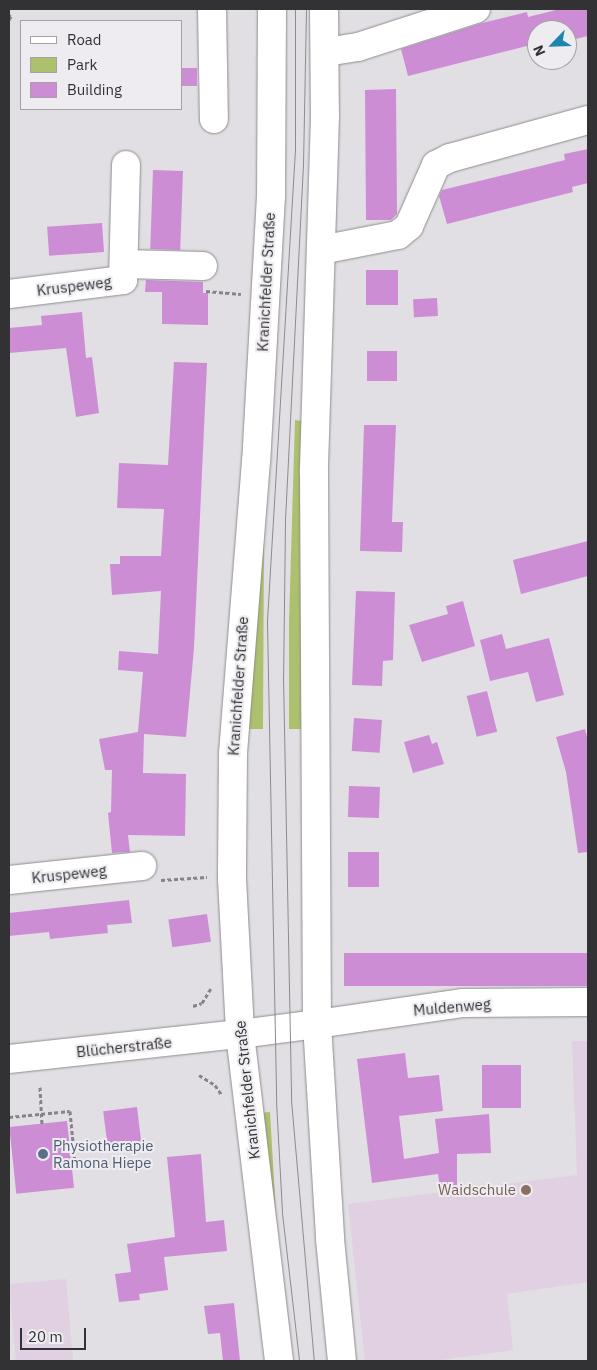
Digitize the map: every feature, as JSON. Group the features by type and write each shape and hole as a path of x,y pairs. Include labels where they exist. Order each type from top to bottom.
{"main road":[{"path":"212,9 214,119"},
{"name":"Kranichfelder Straße","path":"272,9 271,196 256,461 232,754 232,879 240,1034 279,1361"},
{"path":"324,9 326,52 314,473 317,1024 330,1239 342,1361"},
{"path":"326,52 358,47 476,9"},
{"path":"321,250 398,235 409,226 436,165 450,158 588,120"},
{"name":"Kruspeweg","path":"9,294 123,280 126,165"},
{"name":"Kruspeweg","path":"124,264 203,266"},
{"name":"Kruspeweg","path":"9,880 150,873"},
{"name":"Muldenweg","path":"240,1034 463,1003 588,1002"},
{"name":"Blücherstraße","path":"9,1059 240,1034"}],"path":[{"path":"9,15 11,16 9,20"},
{"path":"150,873 213,877"},
{"path":"40,1087 42,1124"},
{"path":"9,1117 70,1111 75,1163"}],"shaded area":[{"name":"Waidschule","path":"572,1041 588,1041 588,1282 507,1294 513,1350 434,1361 365,1361 348,1204 577,1175"},
{"path":"66,1279 73,1361 16,1361 9,1284"}],"green space":[{"path":"295,420 301,421 302,729 289,729 289,622"},
{"path":"264,537 263,729 247,729"},
{"path":"270,1112 280,1254 276,1254 258,1113"}],"building":[{"path":"560,9 588,9 588,36 577,39 577,20 527,20 527,46 408,76 401,49 482,23 527,12 528,17"},
{"path":"182,68 197,68 197,86 182,86"},
{"path":"396,89 397,214 391,220 366,220 365,90"},
{"path":"588,149 588,183 572,187 573,192 447,224 439,196 442,190 565,160 564,154"},
{"path":"153,170 183,171 180,250 150,249"},
{"path":"102,223 104,252 49,256 47,227"},
{"path":"366,270 398,270 398,305 366,305"},
{"path":"146,280 203,282 203,293 208,293 208,325 162,324 162,292 145,292"},
{"path":"437,298 438,316 414,317 413,299"},
{"path":"82,312 86,358 92,357 99,413 76,417 66,348 9,353 9,328 42,325 41,316"},
{"path":"367,351 397,351 397,381 367,381"},
{"path":"174,362 207,363 194,648 186,737 144,734 143,773 186,774 185,836 128,835 130,852 112,853 108,813 111,812 112,770 105,770 99,739 138,732 143,672 118,670 119,651 158,654 161,591 112,595 110,564 120,564 120,556 161,556 164,509 117,508 119,463 168,465"},
{"path":"364,425 396,425 392,522 403,522 402,552 360,551"},
{"path":"588,541 588,576 521,594 513,560"},
{"path":"356,591 395,592 393,660 383,661 382,686 352,685"},
{"path":"463,601 475,646 422,662 409,625 448,614 446,606"},
{"path":"502,634 506,649 549,638 564,695 536,702 528,672 490,681 480,640"},
{"path":"487,691 497,732 477,737 467,696"},
{"path":"354,718 382,720 380,753 352,751"},
{"path":"585,729 588,741 588,852 578,853 566,772 556,737"},
{"path":"429,735 432,744 437,742 444,764 413,773 404,742"},
{"path":"349,786 380,787 379,818 348,817"},
{"path":"348,852 379,852 379,887 348,887"},
{"path":"129,900 132,923 107,925 108,933 50,939 49,932 9,936 9,913"},
{"path":"207,914 211,942 172,947 168,919"},
{"path":"344,953 588,953 588,986 344,986"},
{"path":"405,1053 408,1078 439,1075 443,1111 399,1116 404,1159 439,1153 435,1119 489,1114 491,1153 457,1154 457,1186 440,1188 438,1174 372,1183 357,1059"},
{"path":"482,1065 521,1065 521,1108 482,1108"},
{"path":"137,1107 141,1142 108,1146 103,1111"},
{"path":"67,1121 74,1188 16,1194 9,1127"},
{"path":"201,1154 206,1222 224,1220 227,1251 164,1257 168,1290 139,1294 140,1300 119,1302 115,1274 131,1272 127,1244 175,1237 167,1157"},
{"path":"234,1303 240,1361 223,1361 220,1333 208,1334 204,1306"}],"tram line":[{"path":"295,9 295,149 267,622 276,1101 282,1213 299,1361"},
{"path":"306,9 303,164 285,522 283,676 291,1100 314,1361"}],"place":[{"name":"Physiotherapie Ramona Hiepe","path":"43,1154"},
{"name":"Waidschule","path":"526,1190"}]}
